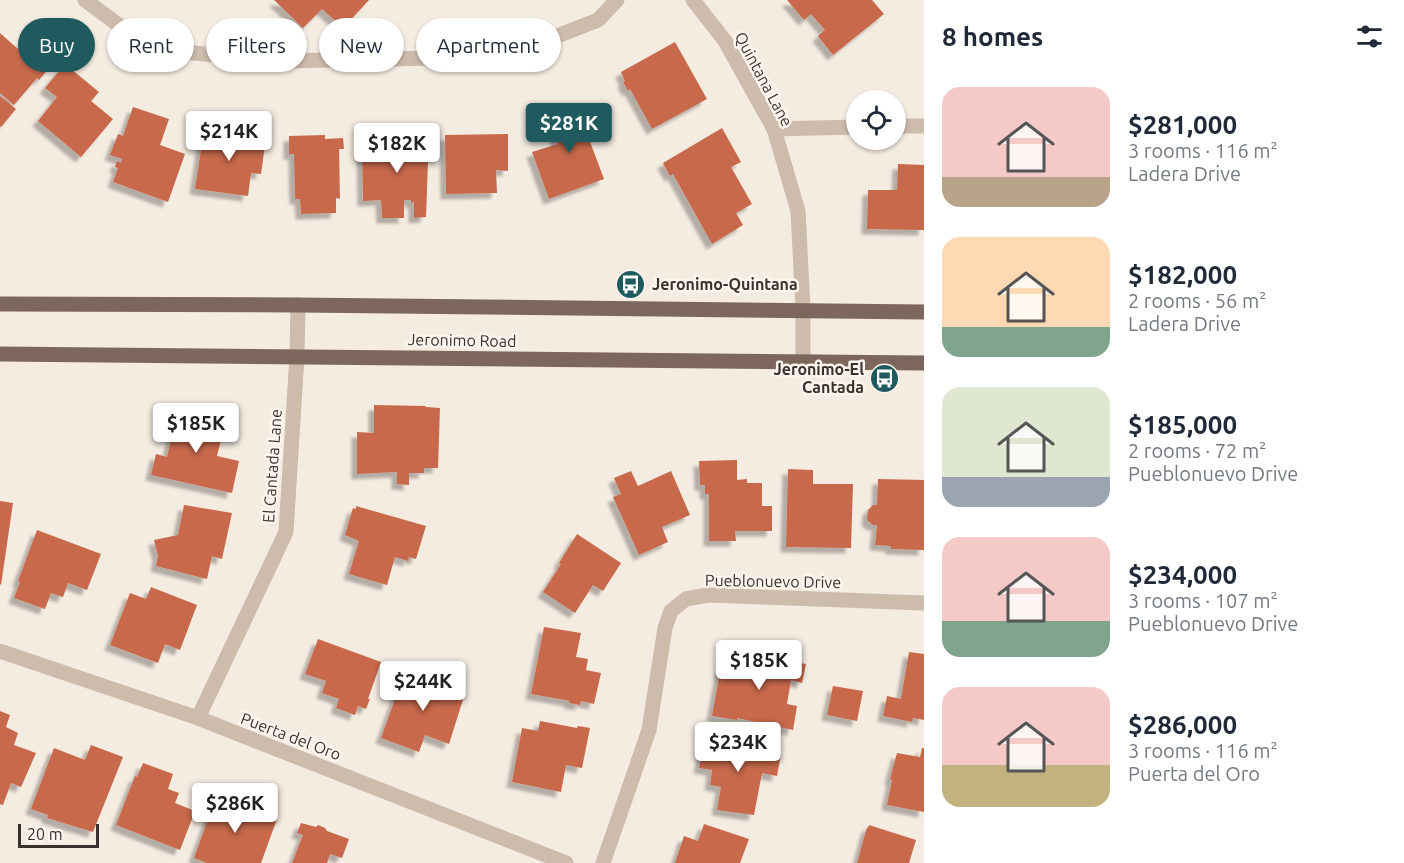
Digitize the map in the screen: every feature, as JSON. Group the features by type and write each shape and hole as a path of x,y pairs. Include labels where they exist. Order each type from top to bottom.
{"main road":[{"name":"Jeronimo Road","path":"0,304 298,304 924,312"},
{"name":"Jeronimo Road","path":"0,354 924,363"}],"street":[{"path":"85,0 128,32 194,53 280,61 437,58 524,49 597,20 616,0"},
{"name":"Quintana Lane","path":"693,0 724,41 774,129 798,212 803,362"},
{"path":"906,126 924,126"},
{"path":"774,129 846,127"},
{"name":"El Cantada Lane","path":"198,718 286,532 298,304"},
{"name":"Pueblonuevo Drive","path":"603,863 649,730 665,628 671,611 686,599 708,595 924,603"},
{"name":"Puerta del Oro","path":"0,651 198,718 566,863"}],"building":[{"path":"274,0 369,0 352,18 332,18 322,9 307,24 307,18 293,18"},
{"path":"787,0 872,0 884,14 833,55 818,36 825,30 811,14 804,20"},
{"path":"0,33 18,49 18,72 46,72 39,80 37,78 14,105 0,93"},
{"path":"675,42 707,99 652,129 630,89 628,91 623,82 625,81 621,72"},
{"path":"58,72 75,72 99,92 91,101 113,119 81,157 38,121 57,97 45,88"},
{"path":"0,96 16,109 1,127 0,126"},
{"path":"584,104 596,136 589,139 604,179 549,199 532,152 558,144 547,118"},
{"path":"133,107 169,119 160,145 185,154 168,202 113,182 118,168 115,167 117,161 121,163 122,159 110,155 118,134 123,136"},
{"path":"722,128 741,162 731,167 752,204 736,213 743,225 712,244 673,174 670,176 663,163"},
{"path":"204,130 266,138 261,174 251,173 248,196 195,189"},
{"path":"429,133 426,217 414,218 414,202 404,200 404,218 382,218 381,200 363,201 362,145 389,144 389,134"},
{"path":"508,134 508,171 496,170 497,193 446,194 445,135"},
{"path":"325,135 325,139 343,138 344,149 339,149 340,199 336,198 336,213 301,214 300,199 295,199 294,154 289,154 289,136"},
{"path":"898,164 924,165 924,230 867,229 868,190 897,190"},
{"path":"374,405 440,408 438,468 424,468 424,473 409,473 409,485 397,484 397,472 357,474 357,432 374,433"},
{"path":"165,410 225,424 217,456 239,461 232,493 151,475 156,454 167,457 173,430 161,427"},
{"path":"737,460 737,480 747,479 747,483 762,483 762,506 772,506 772,531 735,531 736,541 709,541 709,494 705,494 705,485 700,485 699,461"},
{"path":"788,469 813,470 813,484 853,484 851,548 786,547"},
{"path":"631,471 638,486 671,471 690,515 662,527 668,542 639,555 613,497 621,494 614,478"},
{"path":"878,479 924,480 924,550 891,549 891,546 875,545 877,525 867,520 868,510 873,505 877,505"},
{"path":"0,501 13,503 1,585 0,584"},
{"path":"184,505 232,513 222,559 212,556 207,579 156,566 158,556 154,540 178,535"},
{"path":"356,506 426,526 416,559 409,557 408,561 395,557 387,585 349,574 359,541 345,535 353,508 356,509"},
{"path":"37,530 101,554 87,590 68,583 63,597 51,593 45,609 14,598"},
{"path":"577,534 621,563 603,591 593,585 575,613 543,592"},
{"path":"151,587 197,605 180,650 165,644 158,663 110,645 130,593 146,599"},
{"path":"544,627 581,633 576,657 588,659 586,670 601,673 594,704 581,701 580,705 531,694"},
{"path":"318,639 381,662 366,709 358,706 355,715 336,708 339,699 322,693 326,681 305,674"},
{"path":"909,652 924,654 924,720 913,718 912,722 883,716 887,696 901,699"},
{"path":"745,654 806,664 802,683 791,680 787,704 797,706 793,730 737,718 737,720 712,716 721,666 742,669"},
{"path":"406,669 432,678 428,690 433,692 438,680 466,690 449,744 425,735 419,752 381,738"},
{"path":"833,686 863,691 857,721 827,715"},
{"path":"0,711 10,715 6,727 18,733 14,745 36,753 21,787 11,783 3,805 0,804"},
{"path":"540,721 577,728 578,726 590,728 582,768 566,765 561,792 512,782 522,728 538,731"},
{"path":"719,738 781,754 777,776 762,773 754,815 717,810 721,787 710,785 712,770 699,768 705,739 718,742"},
{"path":"91,745 123,757 93,832 47,818 48,815 31,809 54,748 85,760"},
{"path":"922,748 924,748 924,812 887,805 892,780 890,779 897,753 920,757"},
{"path":"143,763 173,774 168,789 179,793 175,803 195,811 180,850 116,825 135,776 137,777"},
{"path":"217,794 257,808 256,812 277,819 261,863 207,863 194,858"},
{"path":"301,823 316,827 318,825 349,839 342,858 330,854 327,863 292,863 303,835 297,833"},
{"path":"704,824 749,839 740,863 675,863 684,836 698,841"},
{"path":"869,825 916,840 909,863 857,863"}],"place":[{"name":"Jeronimo-Quintana","path":"631,284"},
{"name":"Jeronimo-El Cantada","path":"885,378"}]}
